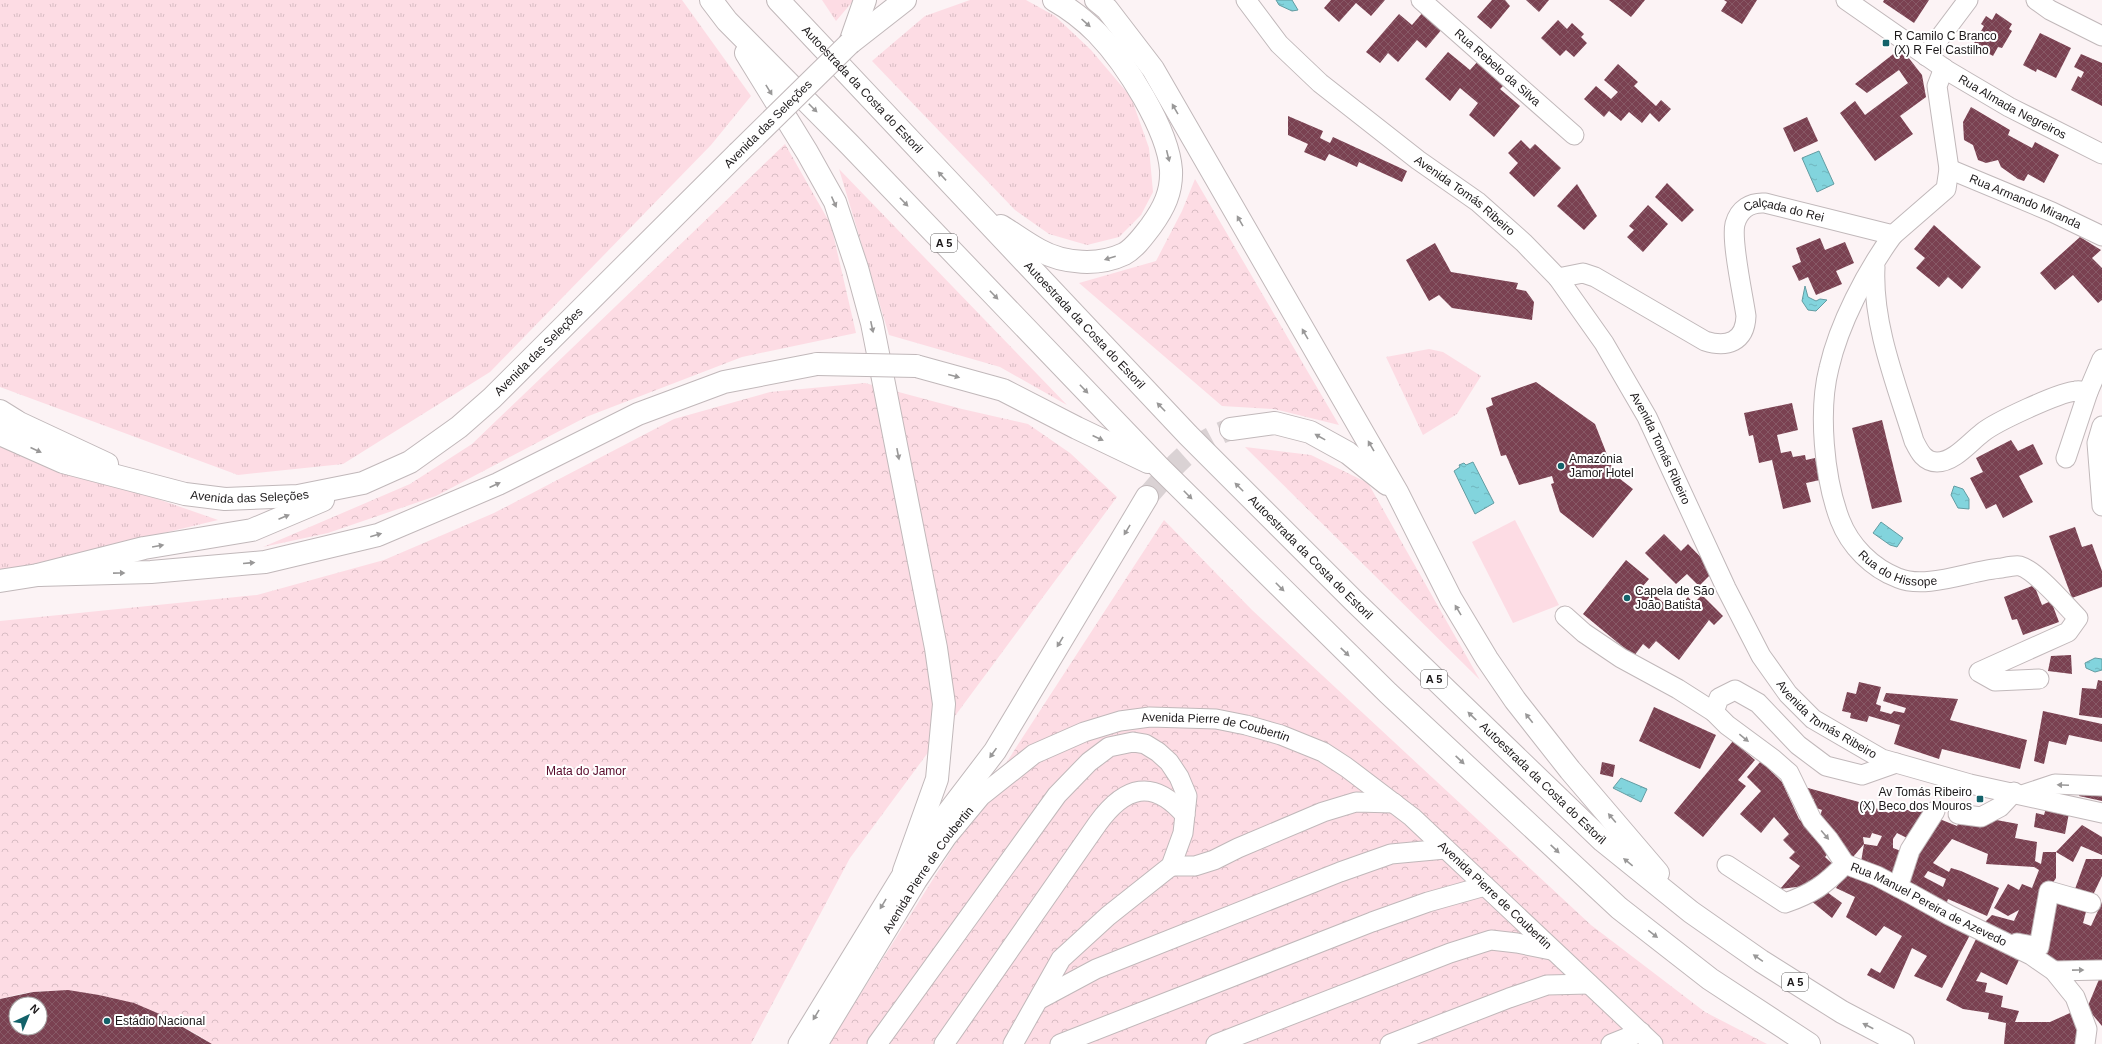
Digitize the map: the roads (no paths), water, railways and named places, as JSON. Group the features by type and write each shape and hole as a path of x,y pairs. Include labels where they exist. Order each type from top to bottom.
{"main road":[{"name":"A 5","path":"711,0 727,21 850,145 1160,468 1388,693 1619,908 1710,979 1809,1044"},
{"name":"Autoestrada da Costa do Estoril","path":"778,0 1188,435 1354,601 1603,842 1691,912 1761,961 1842,1012 1903,1044"},
{"path":"850,43 865,0"},
{"path":"969,204 1040,251 1059,258 1088,262 1103,260 1125,254 1148,231 1165,204 1171,186 1171,168 1157,120 1130,77 1097,34 1079,18 1054,0"},
{"path":"1096,0 1107,9 1152,69 1397,492 1451,598 1487,659 1515,700 1570,770 1691,912"},
{"name":"Avenida das Seleções","path":"4,420 64,442 148,484 184,494 225,499 298,496 363,483 410,462 459,427 497,392 850,43 898,6"},
{"path":"727,21 807,152 835,202 857,268 872,323 936,648 944,704 937,779 904,871"},
{"path":"38,575 151,572 265,562 378,535 498,484 638,414 724,382 818,364 916,366 1003,390 1160,468"},
{"path":"1231,429 1275,423 1310,432 1348,453 1397,492"},
{"path":"0,581 38,575 144,548 252,530 363,483"},
{"path":"904,871 994,751 1147,497"}],"street":[{"name":"Avenida Tomás Ribeiro","path":"1246,0 1279,44 1320,83 1418,160 1478,202 1524,243 1558,278 1604,343 1647,417 1726,588 1761,656 1788,694 1813,719 1864,750 1896,764 1970,784 2020,793 2102,813"},
{"name":"Rua Rebelo da Silva","path":"1421,0 1574,135"},
{"name":"Rua Almada Negreiros","path":"1846,0 1944,68 2009,107 2102,154"},
{"path":"1926,56 1968,0"},
{"path":"2036,0 2050,10 2102,36"},
{"path":"1892,235 1946,189 1949,169 1937,86 1944,68"},
{"name":"Rua Armando Miranda","path":"1949,169 2052,212 2102,236"},
{"name":"Calçada do Rei","path":"1558,278 1583,273 1595,277 1705,341 1719,345 1730,343 1735,340 1746,326 1746,316 1735,239 1735,224 1740,213 1748,206 1765,204 1892,235"},
{"name":"Rua do Hissope","path":"1892,235 1875,263 1842,329 1825,384 1823,422 1826,460 1840,520 1860,552 1884,572 1899,579 1913,582 1944,578 1988,569 2020,566 2038,578 2078,618 2068,632 1979,672 1995,681 2039,679"},
{"path":"1875,263 1875,302 1880,326 1914,441 1920,452 1927,460 1937,462 1947,460 1994,424 2063,393 2076,390 2088,392"},
{"path":"2066,458 2088,392 2102,359"},
{"path":"2102,426 2097,443 2102,506"},
{"name":"Rua Manuel Pereira de Azevedo","path":"1565,616 1584,633 1621,658 1678,689 1714,712 1789,773 1812,820 1830,840 1845,864 1898,887 1949,916 2031,956 2054,971 2075,998 2087,1029 2085,1044"},
{"path":"1714,712 1719,698 1735,690 1758,703 1798,745 1826,766 1862,774 1896,764"},
{"name":"Avenida Pierre de Coubertin","path":"818,1044 917,881 947,836 976,802 1034,754 1084,732 1120,721 1150,717 1216,720 1246,725 1281,735 1322,752 1346,766 1394,802 1647,1038"},
{"path":"877,1044 1057,795 1100,753 1109,747 1134,742 1145,744 1158,752 1169,762 1179,777 1187,796 1183,833 1171,866 1108,916 1061,958 1040,999 1017,1035 1013,1044"},
{"path":"1958,814 1981,817 2000,807 2020,793 2055,784 2102,786"},
{"path":"944,1044 1094,828 1113,804 1133,792 1152,791 1163,795 1175,803 1185,815"},
{"path":"1171,866 1195,866 1214,860 1238,848 1323,812 1356,802 1394,802"},
{"path":"1898,887 1910,850 1936,811"},
{"path":"1040,999 1096,969 1340,872 1390,854 1445,849"},
{"path":"1727,866 1786,903 1806,896 1827,882 1845,864"},
{"name":"Avenida Pierre de Coubertin","path":"798,1044 904,871"},
{"path":"1060,1044 1372,922 1428,902 1485,886"},
{"path":"1998,939 2039,947 2049,891 2091,903"},
{"path":"1216,1044 1450,953 1490,940 1517,943 1551,950"},
{"path":"2054,971 2102,970"},
{"path":"1390,1044 1508,998 1547,985 1589,984"},
{"path":"1611,1044 1647,1038"}],"water":[{"path":"1276,0 1292,0 1298,10 1292,11 1279,5"},
{"path":"1819,151 1834,184 1817,192 1802,158"},
{"path":"1805,286 1808,297 1816,301 1820,299 1827,300 1816,311 1808,310 1802,301"},
{"path":"1473,462 1494,503 1475,514 1454,471 1460,467 1459,465 1464,463 1466,465"},
{"path":"1954,486 1963,489 1969,499 1969,509 1958,508 1951,495"},
{"path":"1881,522 1903,538 1897,547 1890,545 1873,533"},
{"path":"2095,658 2102,659 2102,670 2095,672 2086,668 2085,663"},
{"path":"1621,778 1647,789 1641,802 1613,788"}],"tunnel":[{"path":"1147,497 1175,466 1194,448 1205,441 1231,429"}],"place":[{"name":"R Camilo C Branco (X) R Fel Castilho","path":"1886,43"},
{"name":"Amazónia Jamor Hotel","path":"1561,466"},
{"name":"Capela de São João Batista","path":"1627,598"},
{"name":"Av Tomás Ribeiro (X) Beco dos Mouros","path":"1980,799"},
{"name":"Estádio Nacional","path":"107,1021"}],"park label":[{"name":"Mata do Jamor","path":"586,771"}]}
